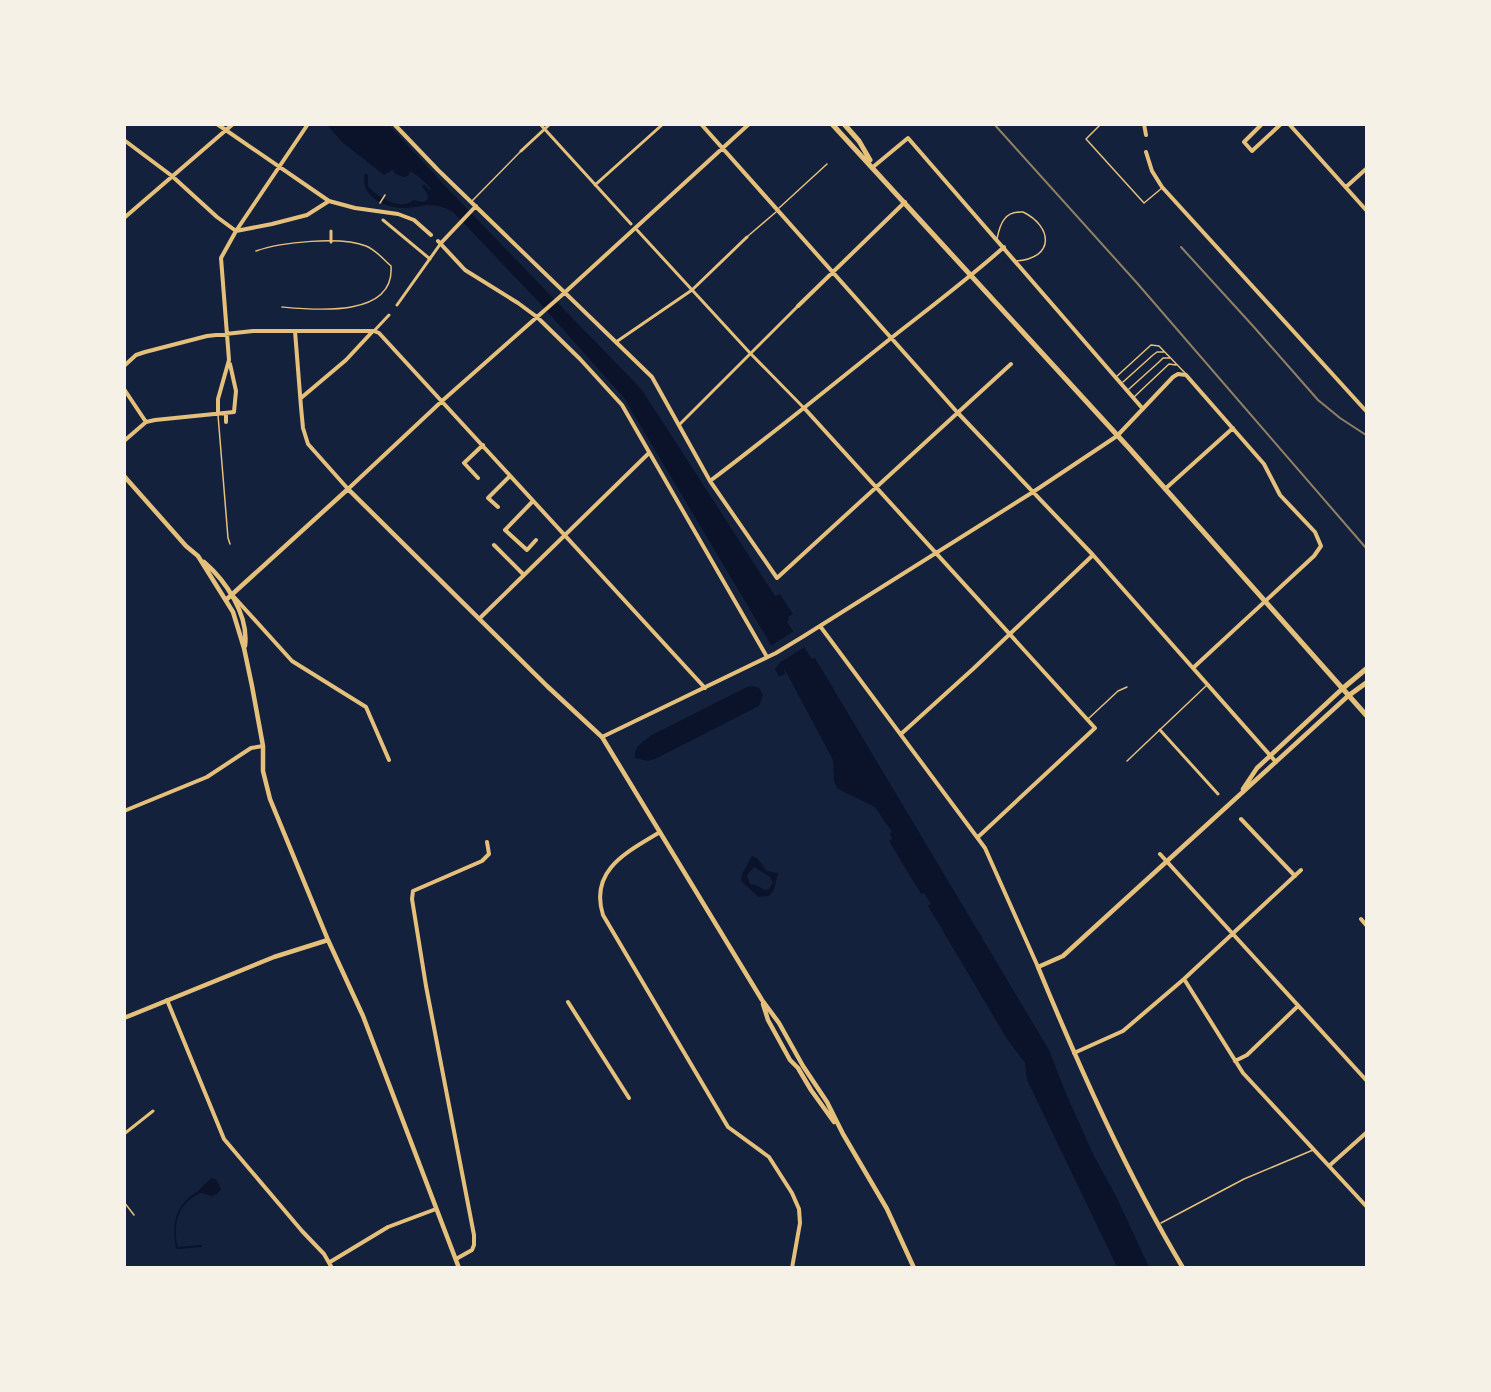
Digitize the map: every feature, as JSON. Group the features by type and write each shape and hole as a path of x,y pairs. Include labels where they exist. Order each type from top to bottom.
{"main road":[{"path":"832,124 1118,436 1366,715"},
{"path":"846,124 859,141 873,167"},
{"path":"1342,689 1366,669"},
{"path":"1348,696 1366,683"}],"street":[{"path":"217,124 328,201 355,208 398,214 414,220 431,235"},
{"path":"124,218 232,124"},
{"path":"124,441 146,422 234,412 236,391 229,360 221,258 236,231 308,124"},
{"path":"394,124 471,201 474,208 566,292 652,377 710,481 777,578 1011,364"},
{"path":"540,124 631,224"},
{"path":"521,151 550,124"},
{"path":"595,185 663,124"},
{"path":"700,124 957,412 1093,555 1276,762"},
{"path":"227,599 749,124"},
{"path":"1144,124 1146,135"},
{"path":"1262,124 1244,142 1252,151 1281,124"},
{"path":"1289,124 1366,210"},
{"path":"873,167 908,138 1143,409"},
{"path":"124,140 172,176 236,231 307,215 328,201"},
{"path":"1146,152 1152,171 1162,187 1366,411"},
{"path":"1346,187 1366,169"},
{"path":"679,424 905,202"},
{"path":"397,305 440,242 474,208"},
{"path":"382,220 430,259"},
{"path":"637,230 805,409 1095,728 978,837"},
{"path":"331,231 331,242"},
{"path":"616,342 692,290 747,237"},
{"path":"440,242 465,270 537,317 622,405 767,657"},
{"path":"710,481 805,409 891,338 972,276 1004,247"},
{"path":"301,398 346,360 389,315"},
{"path":"295,331 303,428 308,444 348,489 568,707 602,737 762,1000 779,1023 802,1066 827,1102 884,1203 914,1268"},
{"path":"124,366 136,355 207,336 295,331 374,331 380,333 705,688"},
{"path":"218,414 218,399 229,360"},
{"path":"602,737 776,653 1033,492 1118,436 1178,374 1186,375 1264,464 1280,495 1315,532 1321,546 1314,556 1266,602 1193,668"},
{"path":"124,389 146,422"},
{"path":"226,413 226,422"},
{"path":"1165,489 1233,428"},
{"path":"478,478 464,463 483,445"},
{"path":"480,618 650,453"},
{"path":"124,476 186,546 212,569 232,595 292,661 366,707 389,760"},
{"path":"498,507 488,498 510,476"},
{"path":"533,501 505,530 527,550 536,540"},
{"path":"494,545 524,575"},
{"path":"901,734 1093,555"},
{"path":"198,556 234,612 244,648 263,746 263,771 270,799 327,940 363,1016 459,1268"},
{"path":"232,595 246,639 244,648"},
{"path":"241,619 245,613 250,614"},
{"path":"820,626 978,837 992,859 1090,1090 1157,1225 1183,1268"},
{"path":"1240,795 1257,768 1342,689"},
{"path":"1038,967 1063,956 1348,696"},
{"path":"1160,730 1218,794"},
{"path":"124,811 207,777 251,748 263,746"},
{"path":"1241,819 1295,876"},
{"path":"660,832 619,859 607,872 599,897 603,915 728,1127 769,1156 792,1193 799,1209 800,1222 792,1268"},
{"path":"456,1260 472,1250 474,1235 426,986 412,891 482,861 489,854 487,842"},
{"path":"1160,854 1366,1080"},
{"path":"1074,1053 1123,1031 1184,979 1301,870"},
{"path":"1361,919 1366,925"},
{"path":"124,1018 274,957 327,940"},
{"path":"1184,979 1243,1073 1366,1206"},
{"path":"167,1000 224,1139 330,1262 332,1268"},
{"path":"762,1000 768,1020 790,1060 798,1068 843,1134"},
{"path":"568,1002 629,1098"},
{"path":"1235,1061 1246,1054 1298,1006"},
{"path":"124,1134 153,1111"},
{"path":"1329,1167 1366,1133"},
{"path":"330,1262 388,1227 436,1209"}],"lane":[{"path":"1101,124 1086,139 1144,203 1162,187"},
{"path":"471,201 521,151"},
{"path":"747,237 827,164"},
{"path":"380,203 385,195"},
{"path":"997,239 1000,224 1011,213 1023,212 1035,222 1045,236 1045,248 1040,255 1032,259 1016,261"},
{"path":"256,251 306,242 357,244 380,255 391,266 390,279 382,294 370,302 348,308 282,307"},
{"path":"1115,377 1151,345 1159,346 1186,375"},
{"path":"1121,384 1157,352 1164,352"},
{"path":"1127,391 1163,358 1171,358"},
{"path":"1133,398 1169,364 1177,365"},
{"path":"218,414 230,544"},
{"path":"1127,761 1208,684"},
{"path":"1087,720 1118,691 1126,687"},
{"path":"1157,1225 1244,1179 1313,1150"},
{"path":"124,1203 135,1215"}],"water":[{"path":"378,124 386,127 389,125 642,390 775,596 780,594 793,614 788,617 787,622 812,659 815,658 1049,1050 1094,1156 1116,1196 1149,1267 1117,1267 1027,1080 1025,1063 1007,1039 928,906 931,904 924,893 921,894 889,841 892,839 890,834 892,832 875,807 838,789 834,782 833,760 784,668 785,674 779,677 775,669 780,663 773,645 624,398 536,299 453,212 433,205 406,208 390,206 375,200 364,181 365,173 368,175 368,186 372,190 389,201 402,204 413,200 423,202 427,200 428,195 422,186 424,184 429,190 431,189 424,182 412,172 399,166 384,175 342,142 327,125"},
{"path":"753,686 759,688 763,695 759,706 655,759 647,761 635,758 637,747 652,735"},
{"path":"752,856 757,858 767,871 778,873 774,890 769,896 758,897 741,881 742,874","holes":["754,867 770,877 773,883 769,889 765,890 750,884 747,875"]},
{"path":"211,1178 216,1179 221,1189 212,1196 201,1193 187,1202 177,1223 178,1248 176,1249 174,1231 179,1209"}],"pier":[{"path":"796,630 806,646 779,663 773,644"}],"waterway":[{"path":"399,169 404,171"},
{"path":"178,1248 201,1246"}],"railway":[{"path":"994,124 1137,283 1366,548"},
{"path":"1181,247 1318,400 1366,435"}]}
